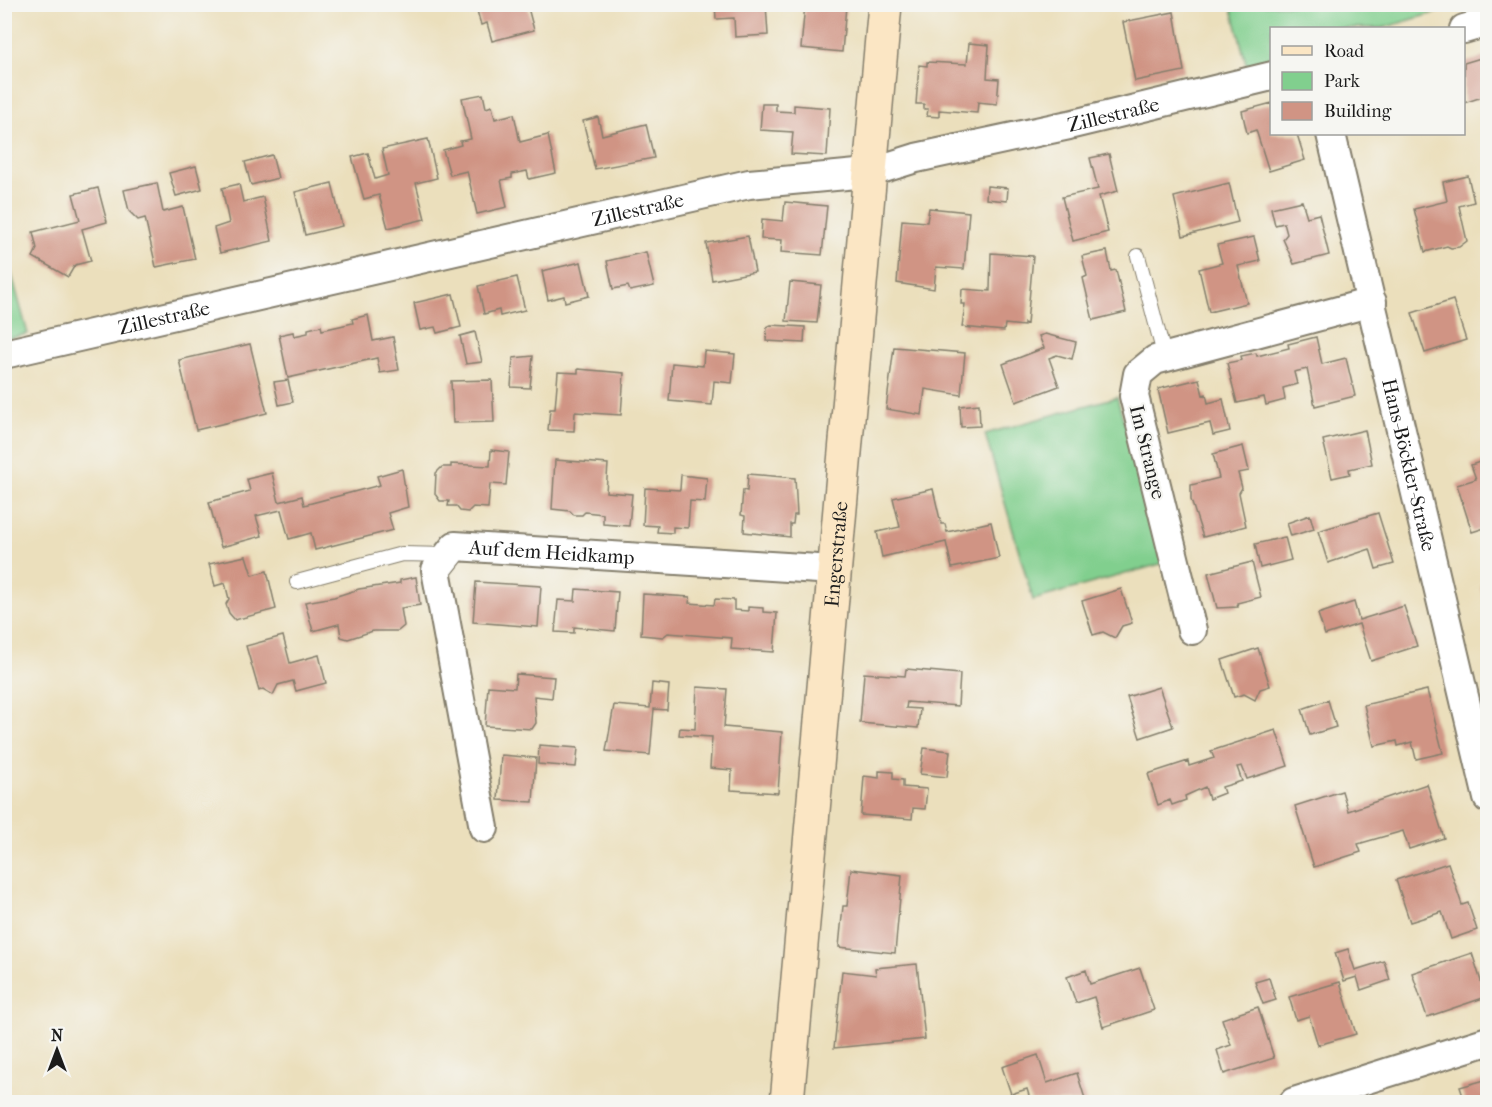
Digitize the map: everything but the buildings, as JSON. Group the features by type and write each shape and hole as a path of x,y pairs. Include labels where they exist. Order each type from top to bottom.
{"main road":[{"name":"Engerstraße","path":"787,1102 868,173 885,4"}],"street":[{"path":"1465,29 1488,22"},
{"name":"Zillestraße","path":"4,354 749,184 868,173 916,158 1069,125 1270,76"},
{"name":"Hans-Böckler-Straße","path":"1331,135 1488,798"},
{"name":"Im Strange","path":"1192,630 1134,396 1138,374 1155,360 1372,302"},
{"name":"Auf dem Heidkamp","path":"484,828 436,570 455,546 834,570"},
{"path":"1294,1102 1488,1041"}],"lane":[{"path":"1138,256 1165,358"},
{"path":"297,582 402,554 424,552 448,555"}],"green space":[{"path":"1231,5 1461,5 1386,27 1270,27 1270,63 1248,71"},
{"path":"5,250 28,334 4,339"},
{"path":"1117,397 1164,563 1033,600 985,434"}]}
